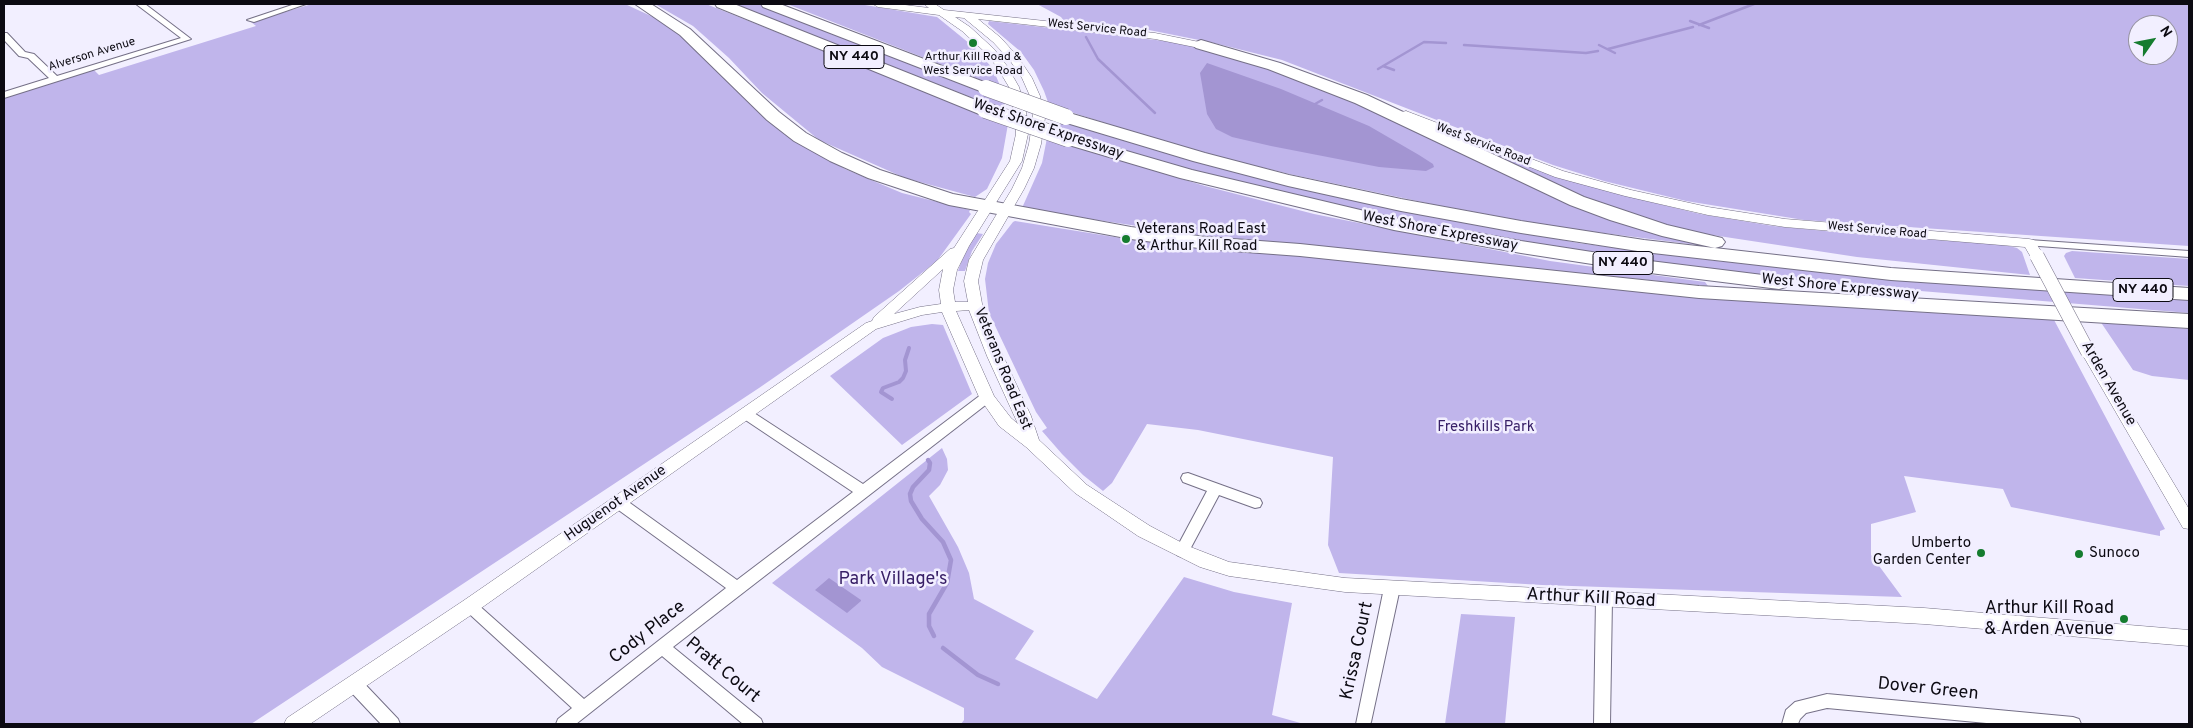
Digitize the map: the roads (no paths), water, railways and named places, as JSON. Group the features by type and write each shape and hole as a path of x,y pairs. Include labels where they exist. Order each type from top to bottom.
{"highway":[{"path":"642,4 685,32 773,116 800,137 836,157 908,186 949,199 1131,233 1206,243 1300,250 1699,292 2189,319"},
{"name":"West Shore Expressway","path":"722,4 985,110 1068,139 1186,174 1394,224 1521,247 1650,267 1778,283 2189,319"},
{"name":"West Shore Expressway","path":"768,4 1066,117 1199,157 1288,180 1401,205 1521,227 1644,246 1891,274 2189,294"},
{"path":"1201,45 1274,66 1322,83 1361,99 1569,198 1662,230 1720,242 1839,260 1948,274 2096,287"}],"street":[{"name":"Alverson Avenue","path":"4,95 187,39 140,4"},
{"path":"251,20 286,6 302,4"},
{"name":"West Service Road","path":"878,4 946,8 966,15 1129,33 1201,45 1305,75 1559,174 1629,194 1708,211 1785,223 2029,243"},
{"path":"929,4 946,8 990,51 1002,66 1014,87 1020,112 1022,134 1016,161 997,208"},
{"path":"966,15 997,40 1014,57 1035,96 1038,118 1035,144 1028,168 997,208"},
{"path":"4,35 22,54 31,56 55,79"},
{"name":"Veterans Road East","path":"997,208 962,246 950,270 946,290 948,307 987,397 1005,422 1032,443"},
{"name":"Veterans Road East","path":"997,208 976,260 971,281 975,306 994,356 1023,416 1032,443"},
{"path":"2029,243 2189,254"},
{"name":"Arden Avenue","path":"2029,243 2088,352 2189,523"},
{"path":"871,326 962,246"},
{"name":"Huguenot Avenue","path":"294,724 470,606 871,326 900,316 948,307 975,306"},
{"name":"Cody Place","path":"564,724 663,648 736,588 987,397"},
{"path":"746,414 863,491"},
{"name":"Arthur Kill Road","path":"1032,443 1081,489 1111,511 1144,531 1206,562 1254,573 1345,585 1924,616 2189,638"},
{"path":"1188,478 1255,503"},
{"path":"1182,551 1215,489"},
{"path":"618,502 736,588"},
{"name":"Krissa Court","path":"1363,722 1392,588"},
{"path":"1602,724 1604,599"},
{"path":"470,606 584,709"},
{"name":"Pratt Court","path":"663,648 755,724"},
{"path":"354,684 392,724"},
{"name":"Dover Green","path":"1790,724 1792,715 1801,707 1827,700 2073,724"}],"waterway":[{"path":"1700,25 1754,4"},
{"path":"1690,21 1700,25"},
{"path":"1700,25 1709,28"},
{"path":"1608,49 1693,27"},
{"path":"1086,37 1098,59 1155,113"},
{"path":"1383,66 1424,42 1446,43"},
{"path":"1464,45 1586,53 1598,51"},
{"path":"1599,45 1615,53"},
{"path":"1378,69 1383,66"},
{"path":"1383,66 1394,70"},
{"path":"1315,104 1322,100"},
{"path":"892,399 881,392 883,388 899,382 903,378 906,371 905,360 909,348"},
{"path":"928,460 930,463 929,470 913,487 910,494 911,501 922,519 943,542 951,560 947,583 929,614 929,626 934,636"},
{"path":"943,648 978,675 998,684"}],"place":[{"name":"Arthur Kill Road & West Service Road","path":"973,43"},
{"name":"Veterans Road East & Arthur Kill Road","path":"1126,239"},
{"name":"Umberto Garden Center","path":"1981,553"},
{"name":"Sunoco","path":"2079,554"},
{"name":"Arthur Kill Road & Arden Avenue","path":"2124,619"}],"park label":[{"name":"Freshkills Park","path":"1486,428"},
{"name":"Park Village's","path":"893,580"}]}
